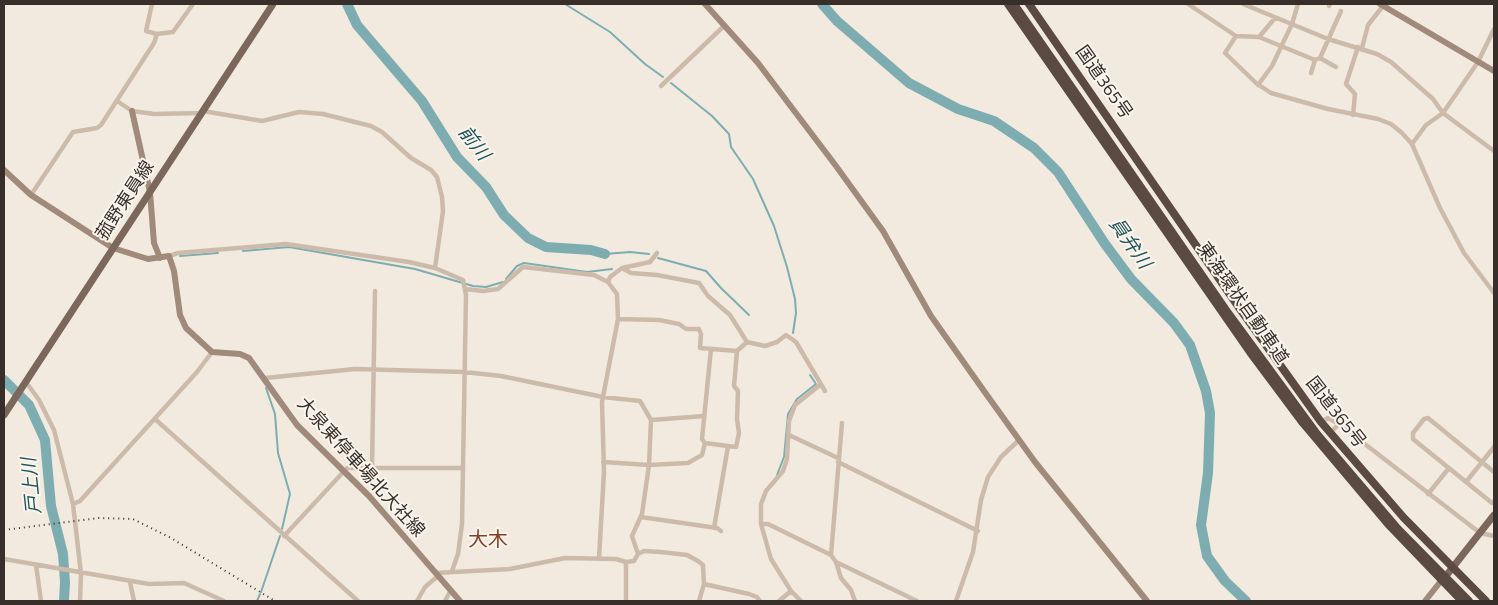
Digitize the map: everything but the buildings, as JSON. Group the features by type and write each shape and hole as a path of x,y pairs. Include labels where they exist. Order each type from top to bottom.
{"highway":[{"name":"国道365号","path":"1008,4 1288,402 1362,495 1441,581 1462,601"},
{"name":"東海環状自動車道","path":"1014,4 1226,310 1317,434 1398,529 1469,601"},
{"name":"国道365号","path":"1029,4 1224,286 1321,422 1398,511 1486,601"}],"main road":[{"name":"菰野東員線","path":"4,415 203,112 269,5"},
{"path":"1441,581 1494,515"}],"street":[{"path":"152,4 146,31 157,34 173,32 192,4"},
{"path":"705,4 784,96 883,231 931,316 1019,440 1147,601"},
{"path":"1188,4 1236,36 1260,37 1280,47 1336,67"},
{"path":"1243,4 1329,39 1360,48 1391,62 1433,99 1443,113 1494,151"},
{"path":"1258,85 1272,66 1292,24 1298,4"},
{"path":"1353,115 1355,94 1346,84 1368,26 1382,5 1494,71"},
{"path":"1311,73 1341,11"},
{"path":"1260,37 1275,18"},
{"path":"661,86 725,25"},
{"path":"1412,144 1426,125 1443,113 1478,62 1494,28"},
{"path":"31,195 73,132 99,127 154,43 157,34"},
{"path":"1236,36 1225,53 1258,85 1283,98 1353,115 1378,118 1391,124 1412,144 1457,242 1494,293"},
{"path":"117,101 132,111 154,114 203,112 262,121 299,112 323,114 371,126 382,132 411,158 431,170 437,177 443,211 435,268"},
{"path":"132,111 150,192 154,243 160,258"},
{"path":"4,170 31,195 113,248 148,259 178,253 286,244 435,268 463,280 465,287 462,524 458,554 452,571"},
{"path":"608,282 612,275 622,268 650,262 657,253"},
{"path":"73,504 80,501 197,372 212,352 182,322 169,256"},
{"path":"465,287 483,291 498,289 523,267 594,275 608,282 617,294 618,319 603,396 603,462 599,558"},
{"path":"622,268 631,273 656,275 699,283 708,296 730,315 747,342 765,346 777,342 786,336 796,342 825,391"},
{"path":"372,467 375,291"},
{"path":"618,319 659,320 679,324 686,329 699,329 701,334 700,348 737,351"},
{"path":"705,443 736,447 740,433 737,419 738,391 734,386 737,351 747,342"},
{"path":"603,462 649,465 688,463 702,455 705,443 702,439 711,349"},
{"name":"大泉東停車場北大社線","path":"212,352 249,358 298,425 369,496 460,601"},
{"path":"265,378 313,372 374,368 464,372 501,376 603,396 640,401 651,420 649,465 641,517 632,536 638,554 634,561 565,558 510,569 452,571 437,574 417,601"},
{"path":"25,384 39,400 54,430 73,504 80,601"},
{"path":"801,601 791,591 771,559 761,524 761,504 766,491 782,471 787,459 789,421 795,405 820,385"},
{"path":"651,420 704,416"},
{"path":"155,418 358,601"},
{"path":"1321,422 1331,418 1480,533 1494,536"},
{"path":"1494,472 1428,418 1424,419 1413,433 1413,440 1492,503 1494,501"},
{"path":"831,555 842,423"},
{"path":"1330,433 1339,424"},
{"path":"789,435 978,531"},
{"path":"956,601 973,552 978,531 981,500 988,477 1001,457 1019,440"},
{"path":"714,528 728,446"},
{"path":"1466,482 1494,447"},
{"path":"284,536 346,468 463,468"},
{"path":"1428,494 1449,468"},
{"path":"641,517 714,528 721,531"},
{"path":"761,524 768,524 831,555 836,562 841,578 851,590 855,601"},
{"path":"638,554 661,552 686,555 703,565 704,584 699,601"},
{"path":"4,559 130,582 157,585 184,583 224,601"},
{"path":"626,562 626,601"},
{"path":"836,562 917,601"},
{"path":"37,565 41,601"},
{"path":"1426,601 1441,581"},
{"path":"130,582 134,601"},
{"path":"704,584 750,594 757,597 760,601"},
{"path":"445,601 451,590"},
{"path":"778,601 791,591"}],"waterway":[{"name":"前川","path":"347,4 357,25 422,101 457,157 486,187 504,215 528,238 546,247 591,250 605,254"},
{"path":"565,4 610,32 645,64 663,77"},
{"name":"員弁川","path":"822,4 837,21 909,83 958,109 994,121 1034,148 1058,172 1105,244 1131,279 1174,323 1190,345 1206,391 1210,413 1208,473 1201,525 1207,556 1225,581 1246,601"},
{"path":"671,83 712,116 729,134 731,147 753,179 774,226 787,267 795,299 796,313 793,333"},
{"path":"243,251 289,247 415,269 473,286 486,287 503,282"},
{"path":"605,254 630,252 649,254"},
{"path":"180,256 218,253"},
{"path":"658,258 706,271 749,315"},
{"path":"506,279 517,266 524,263 587,272 612,269"},
{"path":"777,475 784,457 788,414 797,399 816,384 810,375"},
{"name":"戸上川","path":"4,380 29,405 45,440 51,506 63,554 64,601"},
{"path":"266,388 275,414 278,453 290,494 282,529"},
{"path":"261,592 280,536"},
{"path":"257,601 260,594"}],"railway":[{"path":"4,530 99,518 133,519 171,538 275,601"}],"district":[{"name":"大木","path":"488,541"}]}
